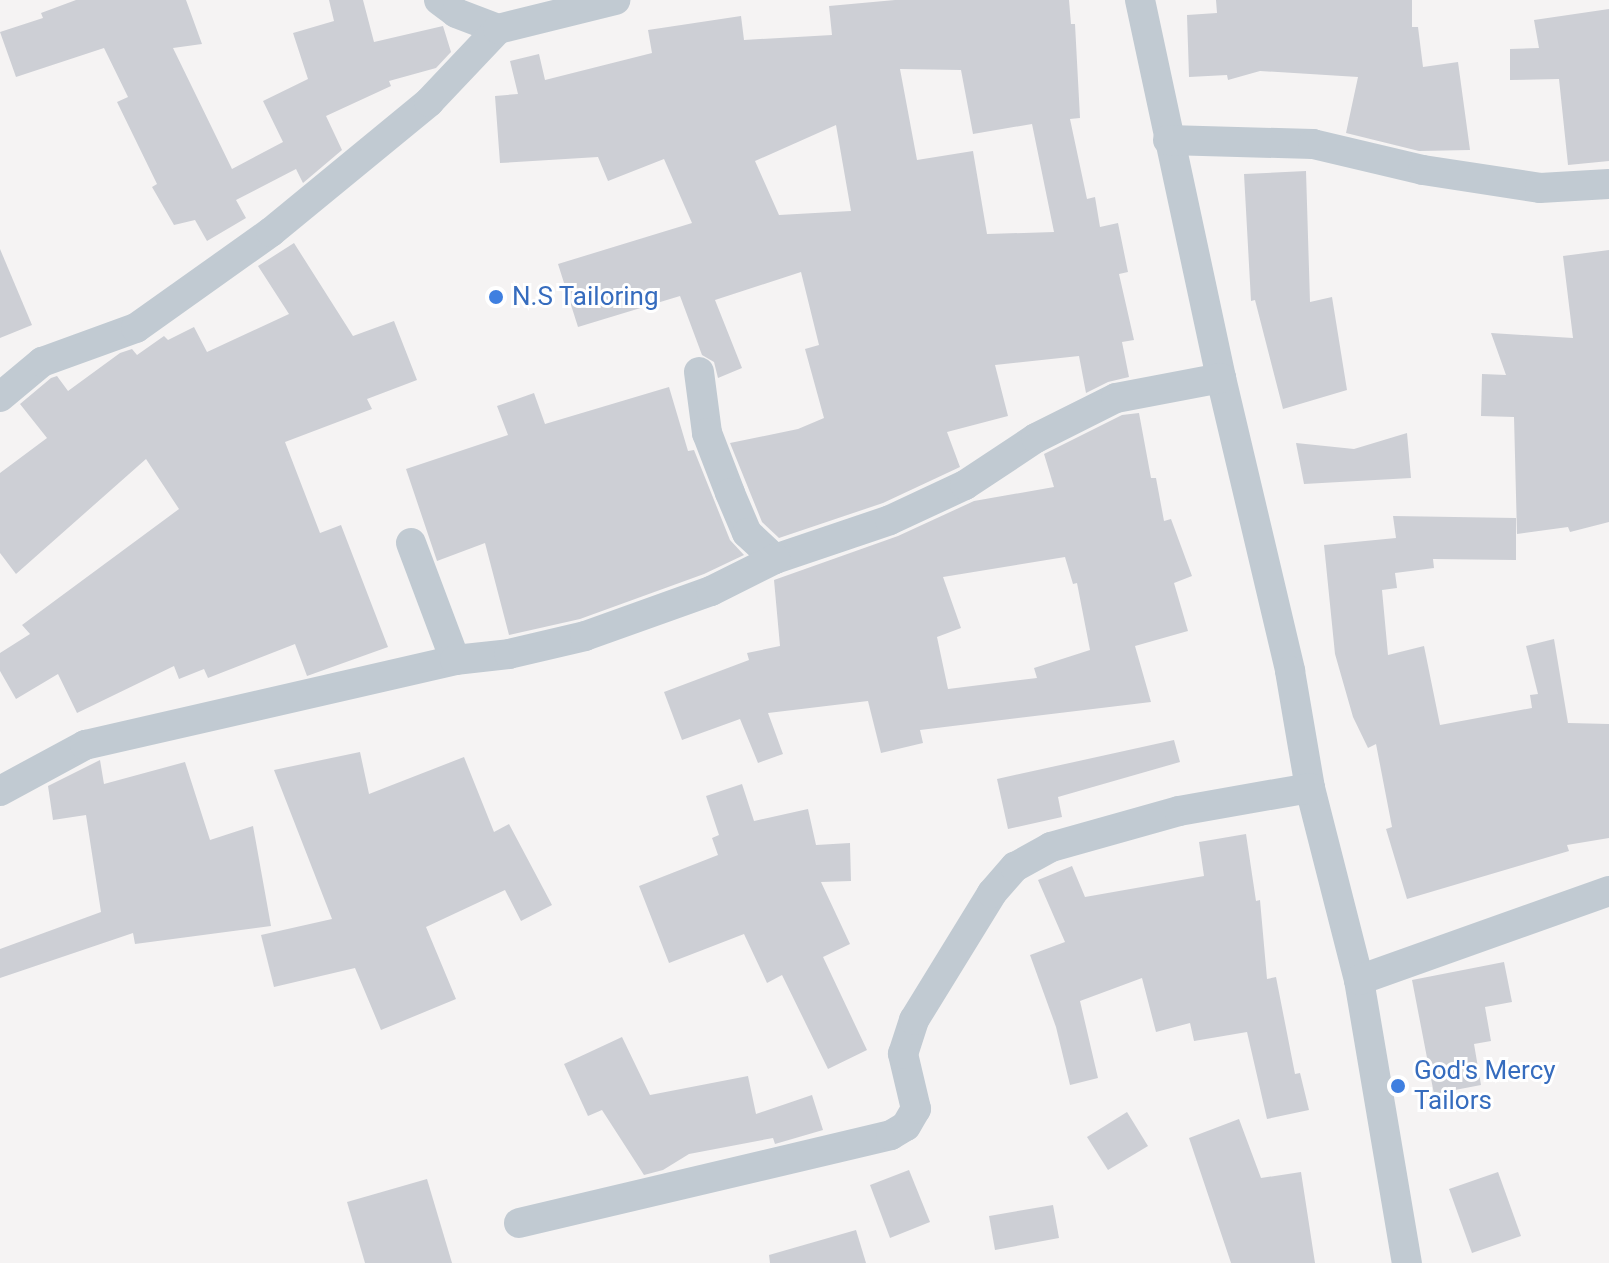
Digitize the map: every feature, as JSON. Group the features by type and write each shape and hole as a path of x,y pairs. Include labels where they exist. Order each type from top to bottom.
{"street":[{"path":"439,0 456,13 498,29"},
{"path":"0,397 42,362 136,328 271,232 429,102 498,29 615,0"},
{"path":"1140,0 1221,378 1290,671 1310,788 1359,980 1407,1263"},
{"path":"1168,140 1313,144 1470,179 1540,188 1609,184"},
{"path":"699,372 707,433 730,493 747,533 775,559"},
{"path":"0,791 85,745 455,660 509,654 585,636 711,591 775,559 890,520 965,485 1036,438 1116,398 1221,378"},
{"path":"411,543 455,660"},
{"path":"519,1223 891,1135 906,1126 916,1109 903,1054 914,1020 992,893 1015,867 1051,847 1179,811 1310,788"},
{"path":"1359,980 1609,891"}],"building":[{"path":"76,0 186,0 202,44 173,48 232,169 283,142 263,101 308,79 293,33 334,21 329,0 363,0 374,42 443,26 451,52 436,68 389,81 391,86 326,116 342,150 303,183 296,169 236,200 246,218 207,241 195,220 174,225 152,187 157,184 117,102 128,97 104,48 16,77 0,32 43,18 41,13"},
{"path":"895,0 1069,0 1071,24 1075,24 1080,118 1070,119 1087,199 1095,197 1100,227 1118,223 1128,272 1119,274 1134,340 1122,342 1129,377 1108,382 1086,393 1079,356 995,365 1008,416 947,432 960,467 883,503 779,538 762,522 730,443 798,429 824,418 805,349 819,345 801,272 715,300 742,368 718,378 714,362 702,355 680,296 578,327 558,264 692,223 664,159 608,181 598,157 500,163 495,96 518,94 510,61 539,54 545,80 652,53 648,30 741,16 744,40 832,35 829,6","holes":["900,69 961,70 973,134 1032,124 1054,232 987,234 973,151 917,160","836,125 851,211 779,215 755,161"]},
{"path":"1216,0 1412,0 1412,27 1418,27 1423,67 1458,62 1470,150 1419,151 1346,133 1358,77 1260,71 1228,80 1227,75 1189,77 1187,15 1217,13"},
{"path":"1609,9 1609,161 1568,165 1559,79 1510,80 1510,49 1539,48 1534,20"},
{"path":"1306,171 1310,302 1332,297 1347,390 1283,409 1255,300 1251,301 1244,174"},
{"path":"294,243 353,336 394,321 417,380 367,399 372,409 285,442 320,533 341,525 388,647 307,676 295,644 208,678 204,669 179,679 174,666 77,713 58,674 16,699 0,671 0,653 30,634 22,625 179,509 146,459 16,574 0,553 0,473 47,438 20,404 51,378 57,376 68,391 120,353 132,349 137,355 164,336 168,340 194,327 207,352 289,314 258,266"},
{"path":"0,249 32,325 0,338"},
{"path":"1609,250 1609,522 1570,532 1568,527 1517,534 1514,417 1481,416 1482,374 1506,375 1491,333 1573,338 1563,256"},
{"path":"669,387 688,451 694,450 730,540 744,555 704,574 580,619 509,635 485,543 437,561 406,469 508,435 497,406 534,393 545,424"},
{"path":"1139,413 1151,478 1156,478 1164,521 1171,519 1192,576 1174,583 1188,631 1135,646 1151,702 920,730 923,743 881,753 868,701 768,713 783,754 758,763 740,719 682,740 664,692 749,660 747,653 780,646 774,580 898,536 974,501 1054,487 1044,454 1122,415","holes":["1065,557 1073,584 1077,583 1090,650 1034,668 1037,678 948,689 937,637 961,628 943,577"]},
{"path":"1407,433 1411,478 1304,484 1296,443 1354,449"},
{"path":"1393,516 1516,518 1516,560 1433,559 1434,568 1395,573 1397,588 1382,590 1388,655 1424,646 1440,725 1532,708 1530,695 1538,694 1526,646 1554,639 1568,723 1609,724 1609,838 1567,845 1569,851 1407,899 1386,829 1392,827 1376,744 1368,748 1353,717 1335,654 1324,545 1396,538"},
{"path":"1174,740 1180,762 1058,797 1062,817 1008,829 997,779"},
{"path":"360,752 369,794 464,757 494,832 509,824 552,905 521,921 505,890 426,927 456,999 381,1030 355,968 274,987 261,935 332,919 274,770"},
{"path":"100,760 104,784 185,762 210,840 253,826 271,926 135,944 133,933 0,978 0,949 101,912 86,815 53,820 48,786"},
{"path":"742,784 754,821 808,809 816,845 850,843 851,881 821,882 850,944 823,957 867,1050 828,1069 782,975 767,983 744,934 669,963 639,886 718,855 712,838 719,835 706,796"},
{"path":"1246,834 1256,901 1260,900 1267,979 1276,977 1295,1074 1300,1073 1309,1110 1267,1119 1247,1032 1194,1041 1190,1023 1156,1032 1142,978 1080,1001 1098,1078 1070,1085 1056,1027 1030,955 1065,942 1038,880 1072,866 1085,897 1204,876 1199,842"},
{"path":"1504,962 1512,1002 1485,1007 1491,1041 1474,1044 1481,1085 1434,1094 1412,980"},
{"path":"622,1037 650,1095 748,1076 756,1114 812,1095 823,1130 775,1144 773,1138 689,1154 663,1170 644,1175 602,1110 588,1116 564,1064"},
{"path":"1127,1112 1148,1146 1108,1170 1087,1137"},
{"path":"1239,1119 1261,1178 1301,1172 1315,1263 1231,1263 1189,1138"},
{"path":"909,1170 930,1222 890,1238 870,1185"},
{"path":"1498,1172 1521,1236 1472,1253 1449,1189"},
{"path":"427,1179 452,1263 365,1263 347,1202"},
{"path":"1053,1205 1059,1238 995,1250 989,1216"},
{"path":"856,1230 866,1263 770,1263 769,1255"}],"place":[{"name":"N.S Tailoring","path":"496,297"},
{"name":"God's Mercy Tailors","path":"1398,1086"}]}
